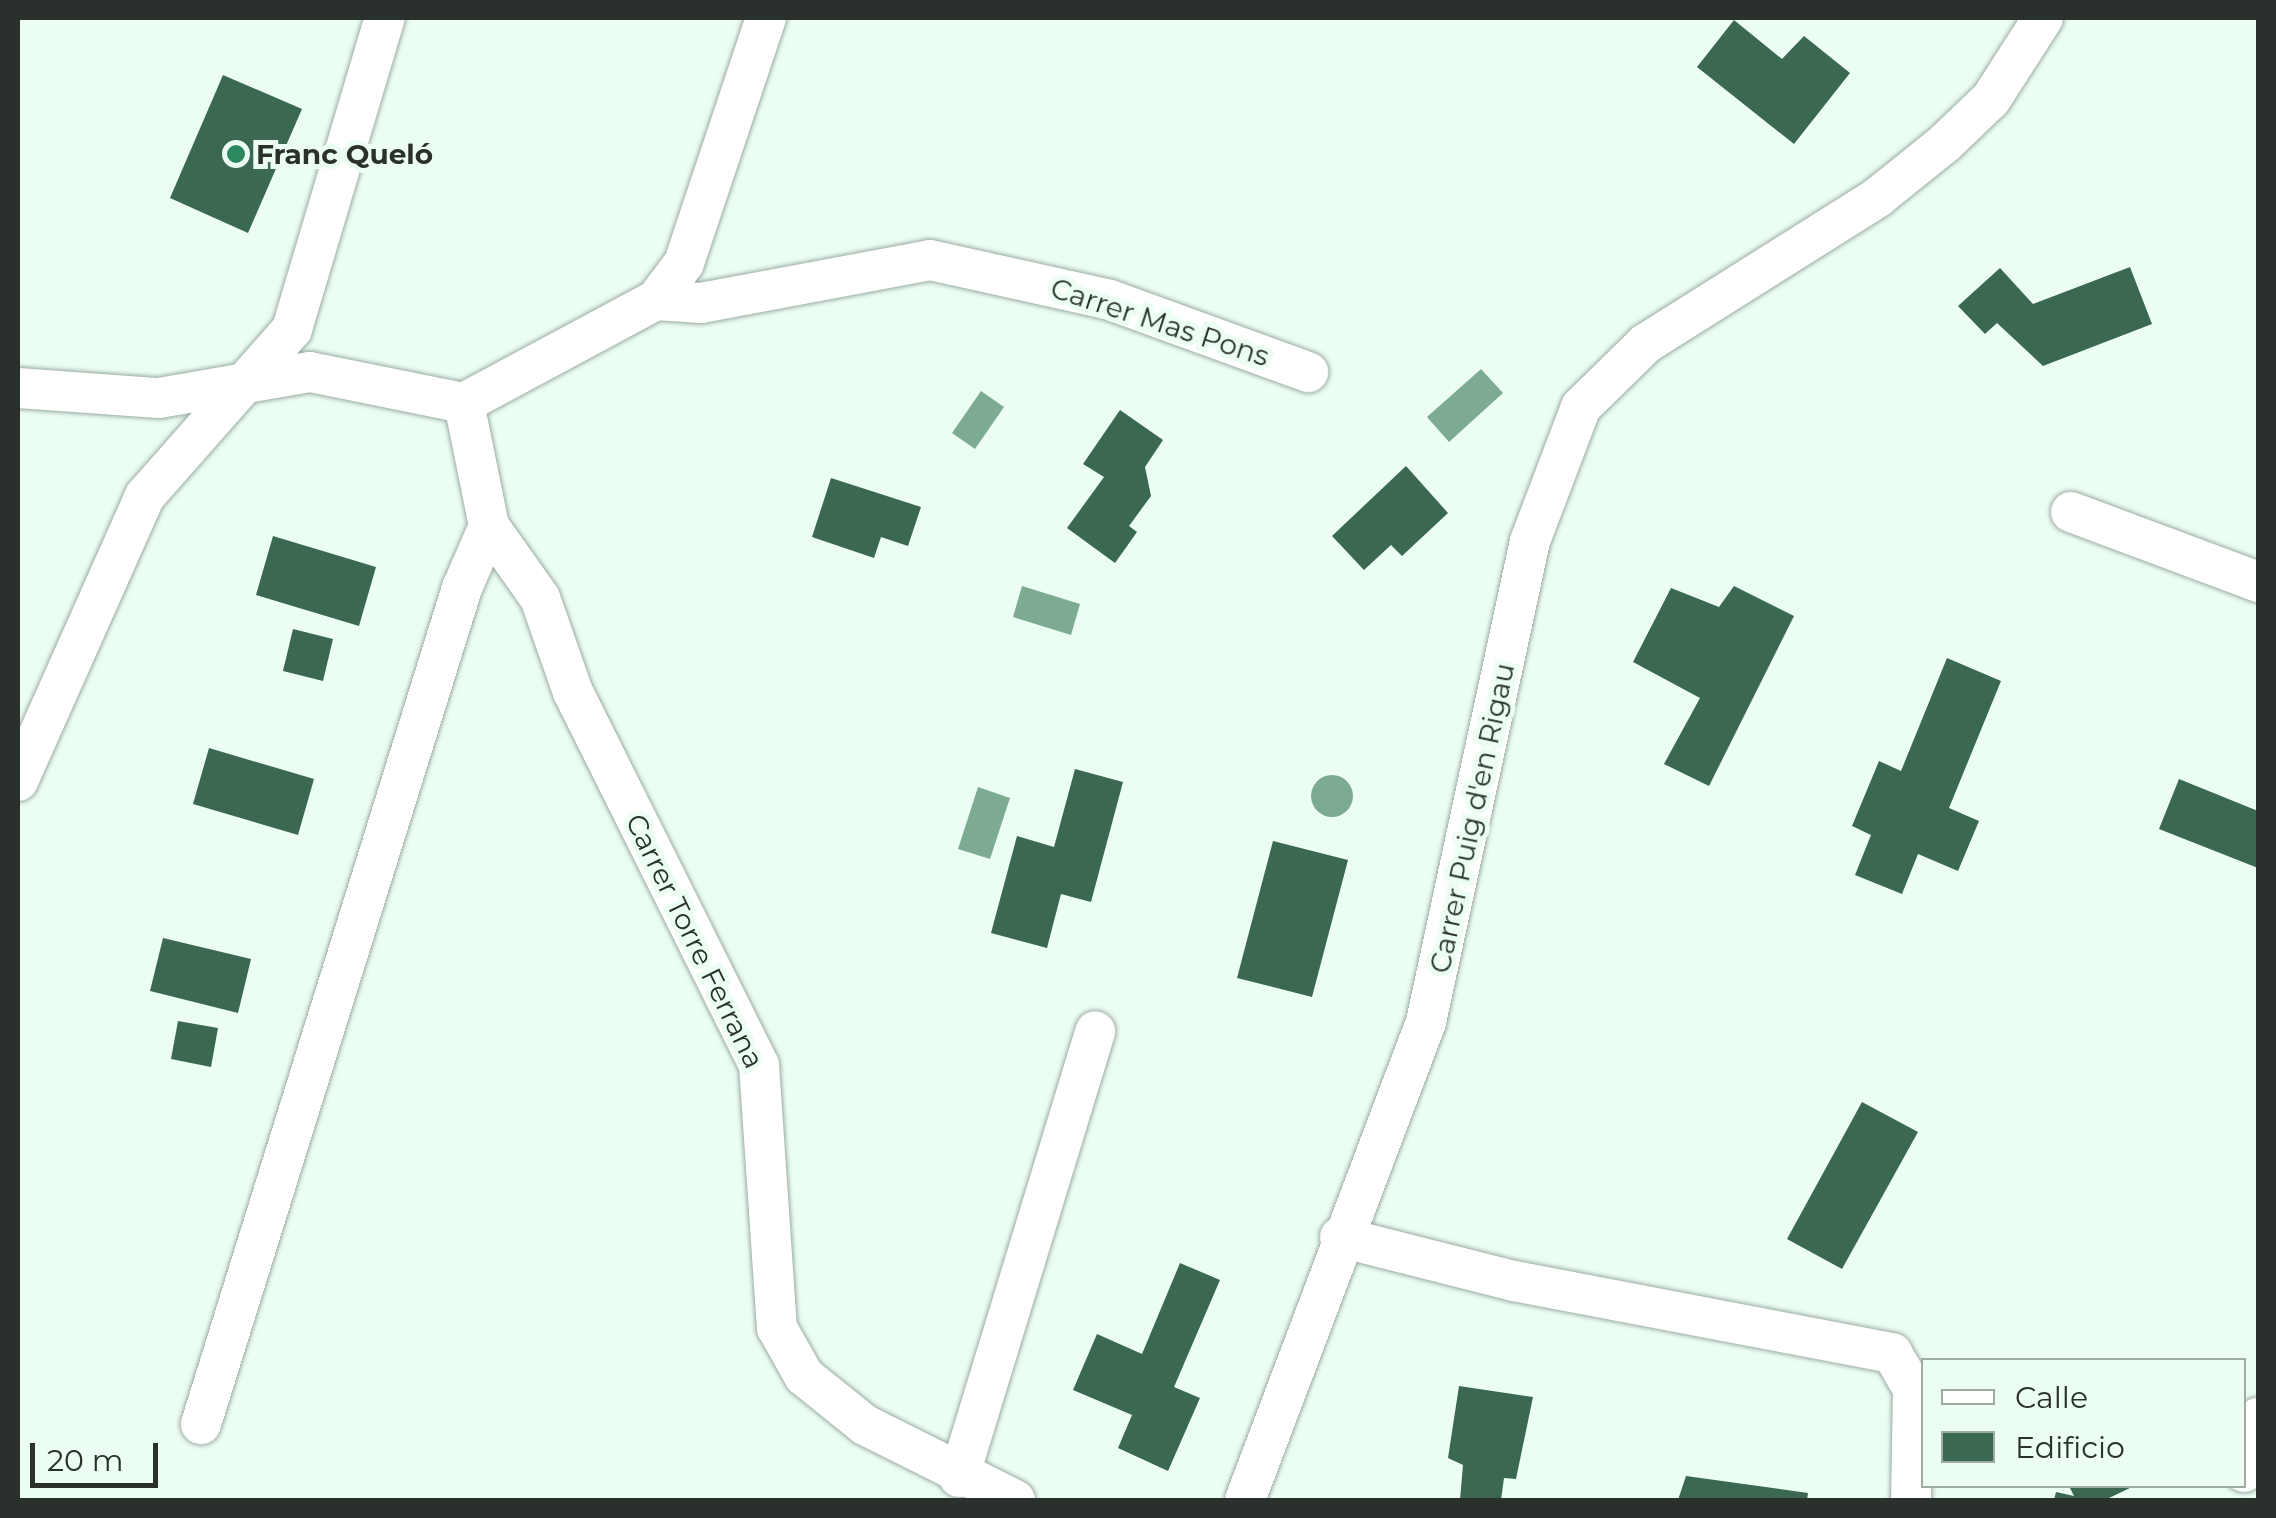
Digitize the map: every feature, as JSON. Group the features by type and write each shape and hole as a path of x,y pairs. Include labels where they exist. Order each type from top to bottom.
{"street":[{"path":"18,781 144,496 181,446 247,386 292,329 385,18"},
{"path":"18,388 158,398 247,386 310,372 464,403 656,300 684,262 766,18"},
{"name":"Carrer Puig d'en Rigau","path":"1340,1237 1426,1022 1530,540 1582,407 1644,344 1878,197 1944,144 1991,99 2043,18"},
{"name":"Carrer Mas Pons","path":"656,300 702,303 930,260 1110,300 1308,372"},
{"name":"Carrer Torre Ferrana","path":"464,403 489,526 540,598 573,692 759,1065 777,1328 804,1376 865,1425 959,1477 1016,1500"},
{"path":"2071,512 2258,582"},
{"path":"202,1424 462,588 489,526"},
{"path":"959,1477 1095,1031"},
{"path":"1245,1500 1340,1237 1514,1282 1892,1353 1913,1389 1910,1500"},
{"path":"2246,1464 2258,1418"}],"shaded area":[{"path":"1481,369 1503,393 1449,442 1427,417"},
{"path":"981,391 1004,407 975,449 952,433"},
{"path":"1022,586 1080,604 1071,635 1013,617"},
{"path":"1332,775 1347,781 1353,796 1347,811 1332,817 1317,811 1311,796 1317,781"},
{"path":"978,787 1010,798 990,859 958,849"}],"building":[{"path":"1734,20 1782,59 1804,36 1850,73 1794,144 1697,67"},
{"name":"Franc Queló","path":"223,75 302,109 248,233 170,198"},
{"path":"2130,267 2152,324 2043,366 1997,323 1985,334 1958,306 2000,268 2033,304"},
{"path":"1120,410 1163,440 1145,467 1151,496 1129,526 1137,532 1115,563 1067,528 1104,477 1083,464"},
{"path":"1406,466 1448,513 1402,556 1391,545 1364,570 1332,536"},
{"path":"831,478 921,507 908,546 881,537 874,558 812,537"},
{"path":"273,536 376,567 359,626 256,595"},
{"path":"1734,586 1794,616 1709,786 1664,764 1700,698 1633,662 1671,588 1719,607"},
{"path":"293,629 333,639 323,681 283,671"},
{"path":"1947,658 2001,681 1949,808 1979,821 1958,871 1918,854 1902,894 1855,875 1871,835 1852,826 1879,761 1901,771"},
{"path":"209,748 314,779 298,835 193,804"},
{"path":"1075,769 1123,782 1091,902 1061,894 1047,948 991,933 1017,836 1054,847"},
{"path":"2179,779 2258,811 2258,868 2159,829"},
{"path":"1273,841 1348,860 1312,997 1237,978"},
{"path":"163,938 251,959 238,1013 150,991"},
{"path":"178,1021 218,1028 211,1067 171,1059"},
{"path":"1862,1102 1918,1132 1842,1269 1787,1239"},
{"path":"1180,1263 1220,1280 1174,1387 1200,1398 1168,1471 1118,1448 1132,1415 1073,1390 1097,1334 1142,1354"},
{"path":"1459,1386 1533,1397 1516,1479 1504,1478 1501,1500 1460,1500 1463,1465 1448,1458"},
{"path":"1686,1476 1808,1493 1807,1500 1678,1500"},
{"path":"2070,1488 2130,1488 2105,1500 2054,1500 2056,1492 2074,1496"}],"place":[{"name":"Franc Queló","path":"236,154"}]}
